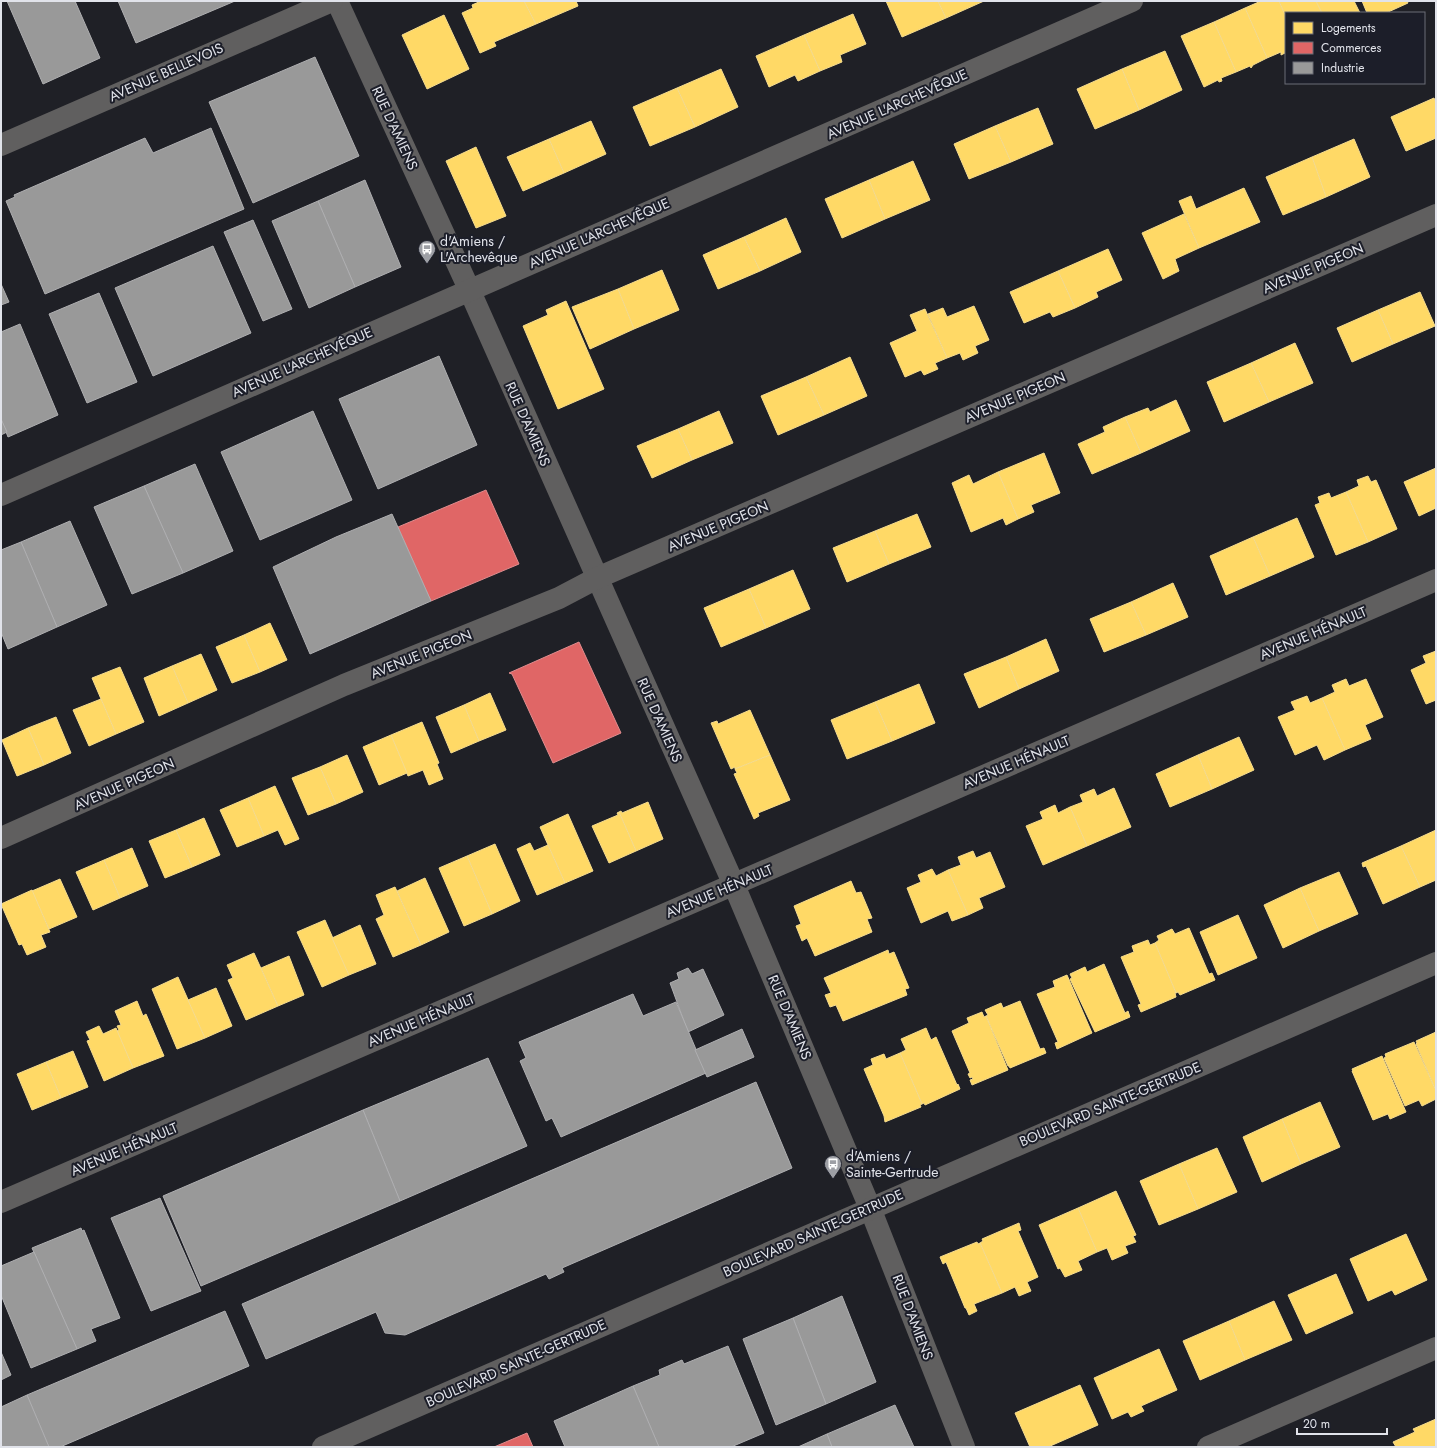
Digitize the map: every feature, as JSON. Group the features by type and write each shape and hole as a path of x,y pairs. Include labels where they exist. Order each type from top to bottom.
{"street":[{"name":"AVENUE BELLEVOIS","path":"1,145 332,1"},
{"name":"RUE D'AMIENS","path":"337,1 469,289 734,884 870,1208 964,1447"},
{"name":"AVENUE L'ARCHEVÊQUE","path":"1,495 469,289 1132,1"},
{"name":"AVENUE PIGEON","path":"1,838 344,686 559,598 597,578 1436,215"},
{"name":"AVENUE HÉNAULT","path":"1,1202 1436,580"},
{"name":"BOULEVARD SAINTE-GERTRUDE","path":"323,1447 1436,963"},
{"path":"1208,1447 1436,1348"}],"building: Logements":[{"path":"481,1 524,1 536,24 494,42 496,46 480,53 462,13 473,8 472,5"},
{"path":"524,1 576,1 578,6 536,24"},
{"path":"886,1 938,1 946,18 902,37"},
{"path":"938,1 984,1 946,18"},
{"path":"1261,1 1279,1 1285,15 1285,53 1281,55 1281,52 1267,58 1245,8"},
{"path":"1279,1 1316,1 1322,12 1285,12 1285,15"},
{"path":"1316,1 1354,1 1360,12 1322,12"},
{"path":"1362,1 1407,1 1408,3 1388,12 1367,12"},
{"path":"1245,8 1267,58 1253,65 1251,68 1250,66 1236,72 1214,22"},
{"path":"853,14 866,44 840,55 842,62 820,71 804,35"},
{"path":"444,15 469,69 427,89 402,35"},
{"path":"1214,22 1236,72 1221,78 1222,81 1219,82 1218,80 1204,87 1181,36"},
{"path":"804,35 820,71 798,81 795,75 769,87 756,56"},
{"path":"1165,51 1182,90 1139,110 1122,69"},
{"path":"721,69 738,107 695,127 677,88"},
{"path":"1122,69 1139,110 1095,129 1077,89"},
{"path":"677,88 695,127 650,146 633,107"},
{"path":"1434,98 1436,103 1436,138 1406,151 1391,117"},
{"path":"1038,108 1053,144 1011,162 995,126"},
{"path":"591,121 606,154 564,173 549,139"},
{"path":"995,126 1011,162 969,179 954,144"},
{"path":"549,139 564,173 523,191 507,157"},
{"path":"1354,139 1370,177 1326,197 1312,157"},
{"path":"476,147 506,216 476,228 446,161"},
{"path":"1312,157 1326,197 1283,215 1266,177"},
{"path":"913,161 930,200 885,219 869,180"},
{"path":"869,180 885,219 842,238 825,199"},
{"path":"1244,188 1260,222 1199,248 1179,201 1191,196 1196,209"},
{"path":"1184,214 1199,248 1175,259 1179,271 1163,279 1142,233"},
{"path":"786,218 801,252 760,271 744,237"},
{"path":"744,237 760,271 718,289 703,255"},
{"path":"1108,249 1122,280 1096,292 1098,297 1075,308 1058,271"},
{"path":"662,270 679,310 634,329 618,289"},
{"path":"1058,271 1075,308 1053,317 1050,312 1024,323 1010,292"},
{"path":"618,289 634,329 590,349 572,307"},
{"path":"1420,292 1435,326 1393,344 1378,310"},
{"path":"566,301 604,389 558,409 523,326 548,315 546,310"},
{"path":"974,306 989,340 975,346 978,353 963,360 960,353 947,358 928,314 943,308 947,317"},
{"path":"925,309 947,358 935,363 938,369 924,375 921,370 905,377 890,343 917,331 910,315"},
{"path":"1378,310 1393,344 1352,362 1337,328"},
{"path":"1295,343 1313,383 1269,402 1251,363"},
{"path":"850,357 867,396 824,415 806,377"},
{"path":"1251,363 1269,402 1224,422 1207,382"},
{"path":"806,377 824,415 778,435 761,396"},
{"path":"1176,400 1190,431 1141,453 1125,417 1148,408 1150,412"},
{"path":"719,411 733,443 692,460 678,429"},
{"path":"1125,417 1141,453 1092,474 1078,444 1105,432 1103,427"},
{"path":"678,429 692,460 652,478 637,446"},
{"path":"1044,453 1060,493 1031,505 1034,512 1018,519 998,472"},
{"path":"1436,468 1436,508 1419,516 1404,482"},
{"path":"998,472 1018,519 1006,525 1003,518 971,532 952,483 969,475 973,484"},
{"path":"1368,476 1371,482 1376,480 1397,529 1368,542 1346,492 1359,486 1357,480"},
{"path":"1346,492 1368,542 1336,555 1315,505 1320,503 1318,497 1329,493 1331,498"},
{"path":"917,514 931,547 889,564 875,531"},
{"path":"1297,518 1314,557 1270,576 1253,537"},
{"path":"875,531 889,564 847,582 833,548"},
{"path":"1253,537 1270,576 1226,595 1210,556"},
{"path":"793,570 810,609 766,628 749,589"},
{"path":"1173,583 1188,617 1146,635 1131,602"},
{"path":"749,589 766,628 721,647 704,608"},
{"path":"1131,602 1146,635 1104,652 1090,619"},
{"path":"270,623 287,660 260,672 244,635"},
{"path":"244,635 260,672 232,683 216,647"},
{"path":"1046,639 1059,671 1019,689 1006,657"},
{"path":"1436,651 1436,700 1426,704 1411,670 1426,663 1423,656"},
{"path":"201,654 217,690 188,703 172,666"},
{"path":"1006,657 1019,689 979,708 964,674"},
{"path":"172,666 188,703 159,716 144,678"},
{"path":"120,667 144,722 116,734 92,678"},
{"path":"1346,679 1349,686 1366,679 1383,717 1365,725 1371,739 1345,750 1322,698 1335,692 1332,685"},
{"path":"919,684 935,723 892,741 875,702"},
{"path":"490,693 506,730 479,741 464,705"},
{"path":"1307,696 1310,703 1322,698 1345,750 1324,760 1317,745 1295,755 1278,717 1295,710 1291,702"},
{"path":"101,699 116,734 89,746 73,710"},
{"path":"875,702 892,741 847,759 831,720"},
{"path":"464,705 479,741 451,753 436,717"},
{"path":"750,710 770,755 735,769 735,767 731,769 711,723 717,721 718,724"},
{"path":"56,717 71,753 44,765 28,728"},
{"path":"422,722 439,763 437,764 443,779 429,785 423,770 408,776 391,735"},
{"path":"28,728 44,765 17,776 2,740"},
{"path":"391,735 407,773 379,785 363,747"},
{"path":"1239,737 1254,770 1212,789 1198,755"},
{"path":"347,755 363,792 336,804 320,767"},
{"path":"770,755 790,800 758,813 759,816 754,819 734,774 737,773 735,769"},
{"path":"1198,755 1212,789 1170,807 1156,774"},
{"path":"320,767 336,804 308,815 292,778"},
{"path":"275,786 299,839 285,845 278,830 264,836 248,798"},
{"path":"1114,788 1131,827 1087,846 1070,807 1083,802 1080,795 1094,789 1097,796"},
{"path":"248,798 264,836 237,847 220,810"},
{"path":"648,802 663,839 636,851 619,812 621,811 622,813"},
{"path":"1055,805 1058,813 1070,807 1087,846 1043,865 1026,826 1043,819 1040,812"},
{"path":"619,812 636,851 609,863 592,826 618,815 617,813"},
{"path":"568,814 593,871 565,883 540,827"},
{"path":"204,818 220,855 192,867 176,830"},
{"path":"176,830 192,867 165,878 149,841"},
{"path":"1436,830 1436,880 1420,887 1401,846"},
{"path":"530,843 534,851 548,845 565,883 537,895 517,849"},
{"path":"495,844 520,901 492,914 467,856"},
{"path":"1401,846 1420,887 1383,904 1366,866 1363,867 1362,863"},
{"path":"132,848 148,886 120,898 104,860"},
{"path":"973,851 976,858 990,852 1005,887 979,898 983,908 968,915 948,870 961,865 958,857"},
{"path":"467,856 492,914 464,926 439,868"},
{"path":"104,860 120,898 93,910 76,872"},
{"path":"932,869 936,876 948,870 968,915 952,921 948,911 921,923 907,888 921,882 918,875"},
{"path":"1339,872 1358,914 1319,931 1300,888"},
{"path":"425,878 449,932 421,945 397,891"},
{"path":"60,879 77,917 49,929 32,891"},
{"path":"851,881 856,893 861,892 872,918 867,919 872,932 815,956 807,938 802,941 796,926 801,924 794,906"},
{"path":"395,887 421,945 393,957 376,919 384,915 376,895"},
{"path":"1300,888 1319,931 1283,948 1264,905"},
{"path":"32,890 50,932 41,935 46,947 27,955 22,944 19,945 1,904"},
{"path":"1238,915 1257,958 1218,975 1200,932"},
{"path":"325,920 349,975 322,987 297,932"},
{"path":"360,925 376,964 349,975 332,938"},
{"path":"1189,928 1209,974 1212,973 1215,980 1180,995 1178,992 1176,993 1155,943 1159,940 1157,936 1172,929 1175,934"},
{"path":"1148,940 1150,945 1155,943 1176,993 1176,997 1141,1012 1138,1005 1141,1004 1121,957 1134,952 1132,946"},
{"path":"888,950 889,954 894,952 909,988 905,989 907,995 843,1021 836,1005 830,1007 825,995 831,993 824,978"},
{"path":"254,953 278,1006 246,1020 228,980 233,978 227,965"},
{"path":"289,956 304,995 278,1006 261,968"},
{"path":"1104,964 1125,1013 1128,1011 1130,1017 1095,1032 1070,979 1072,978 1070,974 1085,967 1087,972"},
{"path":"1067,975 1092,1033 1057,1049 1055,1043 1058,1042 1037,994 1055,987 1053,981"},
{"path":"178,977 205,1038 177,1049 152,989"},
{"path":"216,988 232,1026 205,1038 188,1000"},
{"path":"137,1001 143,1016 146,1014 164,1056 133,1068 117,1031 119,1030 117,1026 121,1025 115,1011"},
{"path":"1020,1001 1040,1049 1044,1048 1046,1053 1010,1068 986,1016 988,1015 985,1010 1001,1003 1003,1008"},
{"path":"982,1012 984,1017 986,1016 1008,1070 972,1085 970,1080 973,1079 972,1077 970,1078 968,1074 970,1073 952,1031 969,1023 967,1018"},
{"path":"99,1026 103,1034 116,1028 133,1068 104,1081 87,1041 90,1040 86,1032"},
{"path":"926,1028 931,1040 936,1037 960,1089 925,1105 924,1103 922,1104 900,1053 906,1050 901,1039"},
{"path":"1436,1032 1436,1091 1416,1041"},
{"path":"1414,1042 1436,1091 1436,1099 1422,1106 1419,1100 1405,1106 1384,1058 1386,1057 1385,1054"},
{"path":"73,1051 88,1087 61,1098 46,1062"},
{"path":"900,1053 922,1104 920,1105 921,1107 885,1122 884,1116 864,1069 873,1065 871,1059 884,1054 886,1059"},
{"path":"1382,1056 1406,1112 1390,1119 1388,1114 1373,1120 1352,1069"},
{"path":"46,1062 61,1098 32,1110 17,1074"},
{"path":"1320,1102 1340,1147 1301,1164 1282,1119"},
{"path":"1282,1119 1301,1164 1262,1182 1243,1137"},
{"path":"1217,1148 1237,1192 1198,1209 1179,1164"},
{"path":"1179,1164 1198,1209 1159,1225 1140,1181"},
{"path":"1116,1191 1136,1235 1133,1236 1136,1242 1125,1246 1128,1253 1112,1260 1107,1248 1097,1252 1078,1208"},
{"path":"1078,1208 1097,1252 1078,1261 1082,1270 1065,1277 1060,1268 1058,1269 1039,1225"},
{"path":"1019,1223 1021,1230 1018,1231 1038,1277 1027,1282 1031,1291 1019,1296 1015,1287 1002,1293 980,1243 983,1241 982,1239"},
{"path":"1406,1234 1427,1280 1395,1295 1392,1290 1368,1301 1350,1259"},
{"path":"977,1242 978,1244 980,1243 1002,1293 974,1304 977,1311 969,1315 946,1262 943,1264 940,1257"},
{"path":"1336,1274 1353,1313 1306,1334 1288,1295"},
{"path":"1274,1301 1292,1340 1245,1360 1229,1321"},
{"path":"1229,1321 1245,1360 1200,1380 1183,1341"},
{"path":"1159,1349 1177,1390 1141,1406 1144,1411 1131,1417 1128,1412 1112,1419 1094,1378"},
{"path":"1080,1385 1098,1425 1048,1447 1030,1447 1015,1413"},
{"path":"1436,1419 1436,1447 1396,1447 1393,1442 1415,1432 1413,1429"}],"building: Commerces":[{"path":"486,490 519,564 431,601 398,527"},
{"path":"579,642 621,733 553,763 512,674 509,673"},
{"path":"527,1433 533,1447 494,1447"}],"building: Industrie":[{"path":"7,1 75,1 100,58 43,84"},
{"path":"118,1 235,1 136,43"},
{"path":"315,57 359,156 253,203 209,102"},
{"path":"211,128 244,209 45,294 6,201 15,197 14,195 145,138 153,153"},
{"path":"365,180 401,267 355,287 318,201"},
{"path":"318,201 355,287 309,308 272,221"},
{"path":"253,220 292,309 263,321 224,232"},
{"path":"213,246 251,333 153,376 115,288"},
{"path":"1,284 9,302 1,305"},
{"path":"99,293 137,382 87,403 49,314"},
{"path":"20,324 58,415 8,437 1,419 1,332"},
{"path":"439,356 477,445 378,489 339,399"},
{"path":"313,411 352,500 260,540 221,452"},
{"path":"1,419 7,432 1,435"},
{"path":"195,464 233,551 183,573 144,486"},
{"path":"144,486 183,573 132,594 94,507"},
{"path":"392,514 431,601 310,654 273,567 336,537"},
{"path":"70,521 107,605 57,627 21,542"},
{"path":"21,542 57,627 8,649 1,632 1,550"},
{"path":"688,968 692,974 703,969 724,1015 688,1032 670,983 679,979 677,973"},
{"path":"633,994 643,1016 676,1002 706,1073 561,1137 552,1118 546,1121 520,1061 526,1058 519,1042"},
{"path":"742,1029 754,1057 707,1077 695,1050"},
{"path":"488,1058 527,1146 400,1201 363,1110"},
{"path":"756,1082 792,1168 562,1268 564,1272 549,1279 546,1274 405,1335 385,1333 376,1312 266,1359 242,1304"},
{"path":"363,1110 400,1201 201,1286 163,1196"},
{"path":"160,1198 201,1291 151,1311 111,1218"},
{"path":"81,1228 82,1231 84,1230 120,1318 91,1329 96,1341 77,1349 32,1248"},
{"path":"34,1252 77,1349 31,1368 1,1295 1,1266"},
{"path":"842,1296 876,1382 826,1404 793,1318"},
{"path":"225,1311 249,1366 60,1447 49,1447 27,1395"},
{"path":"793,1318 826,1404 776,1425 743,1339"},
{"path":"728,1346 764,1433 731,1447 659,1447 633,1386 660,1375 659,1370 682,1360 684,1364"},
{"path":"1,1352 11,1375 1,1380"},
{"path":"633,1386 659,1447 565,1447 554,1421"},
{"path":"27,1395 49,1447 1,1447 1,1407"},
{"path":"895,1405 914,1447 832,1447 827,1434"},
{"path":"827,1434 832,1447 798,1447"}],"place":[{"name":"d'Amiens / L'Archevêque","path":"427,264"},
{"name":"d'Amiens / Sainte-Gertrude","path":"833,1179"}]}
